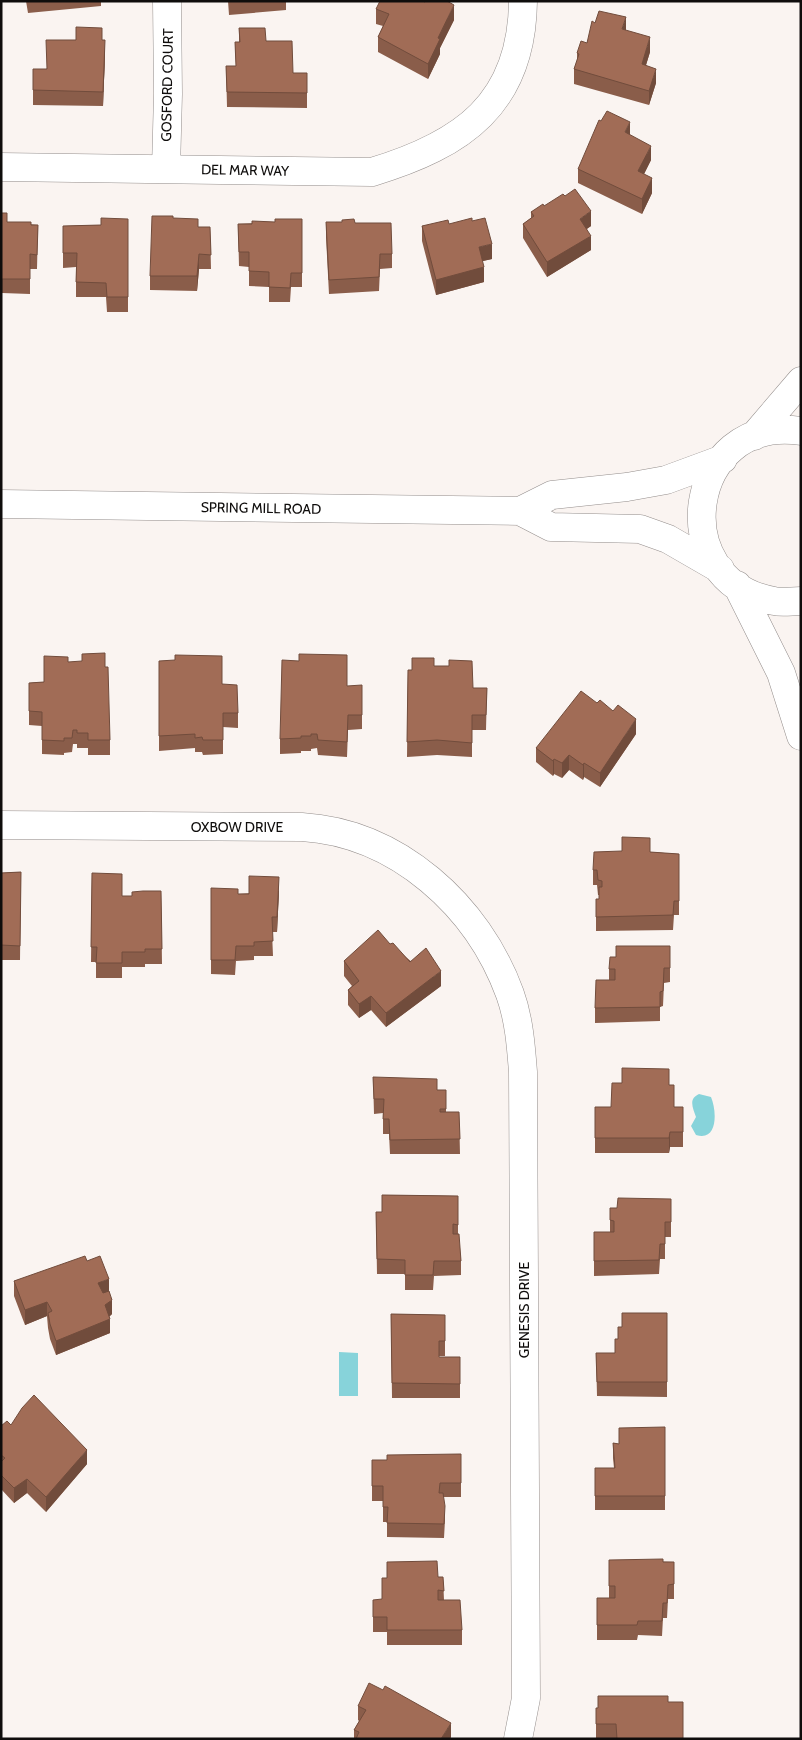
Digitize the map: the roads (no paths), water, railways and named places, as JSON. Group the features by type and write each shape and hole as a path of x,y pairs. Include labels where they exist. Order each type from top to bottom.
{"street":[{"name":"GOSFORD COURT","path":"166,170 168,94 167,1"},
{"name":"DEL MAR WAY","path":"1,167 372,172 412,160 450,141 476,122 496,96 514,63 523,26 523,1"},
{"path":"754,436 801,381"},
{"path":"801,431 784,429 754,436 732,448 713,470 702,497 700,525 708,552 729,577 781,673 801,736"},
{"name":"SPRING MILL ROAD","path":"520,511 552,495 627,487 666,480 723,459"},
{"name":"SPRING MILL ROAD","path":"1,504 520,511 551,527 640,529 668,539 729,577 747,593 774,602 801,601"},
{"name":"OXBOW DRIVE","path":"1,825 320,828 353,836 383,850 434,882 453,898"},
{"name":"GENESIS DRIVE","path":"453,898 482,937 510,994 517,1018 523,1072 526,1698 518,1739"}],"water":[{"path":"699,1094 711,1097 715,1117 712,1130 703,1136 696,1135 691,1126 696,1117 692,1101"},
{"path":"339,1352 358,1353 358,1396 339,1396"}]}
